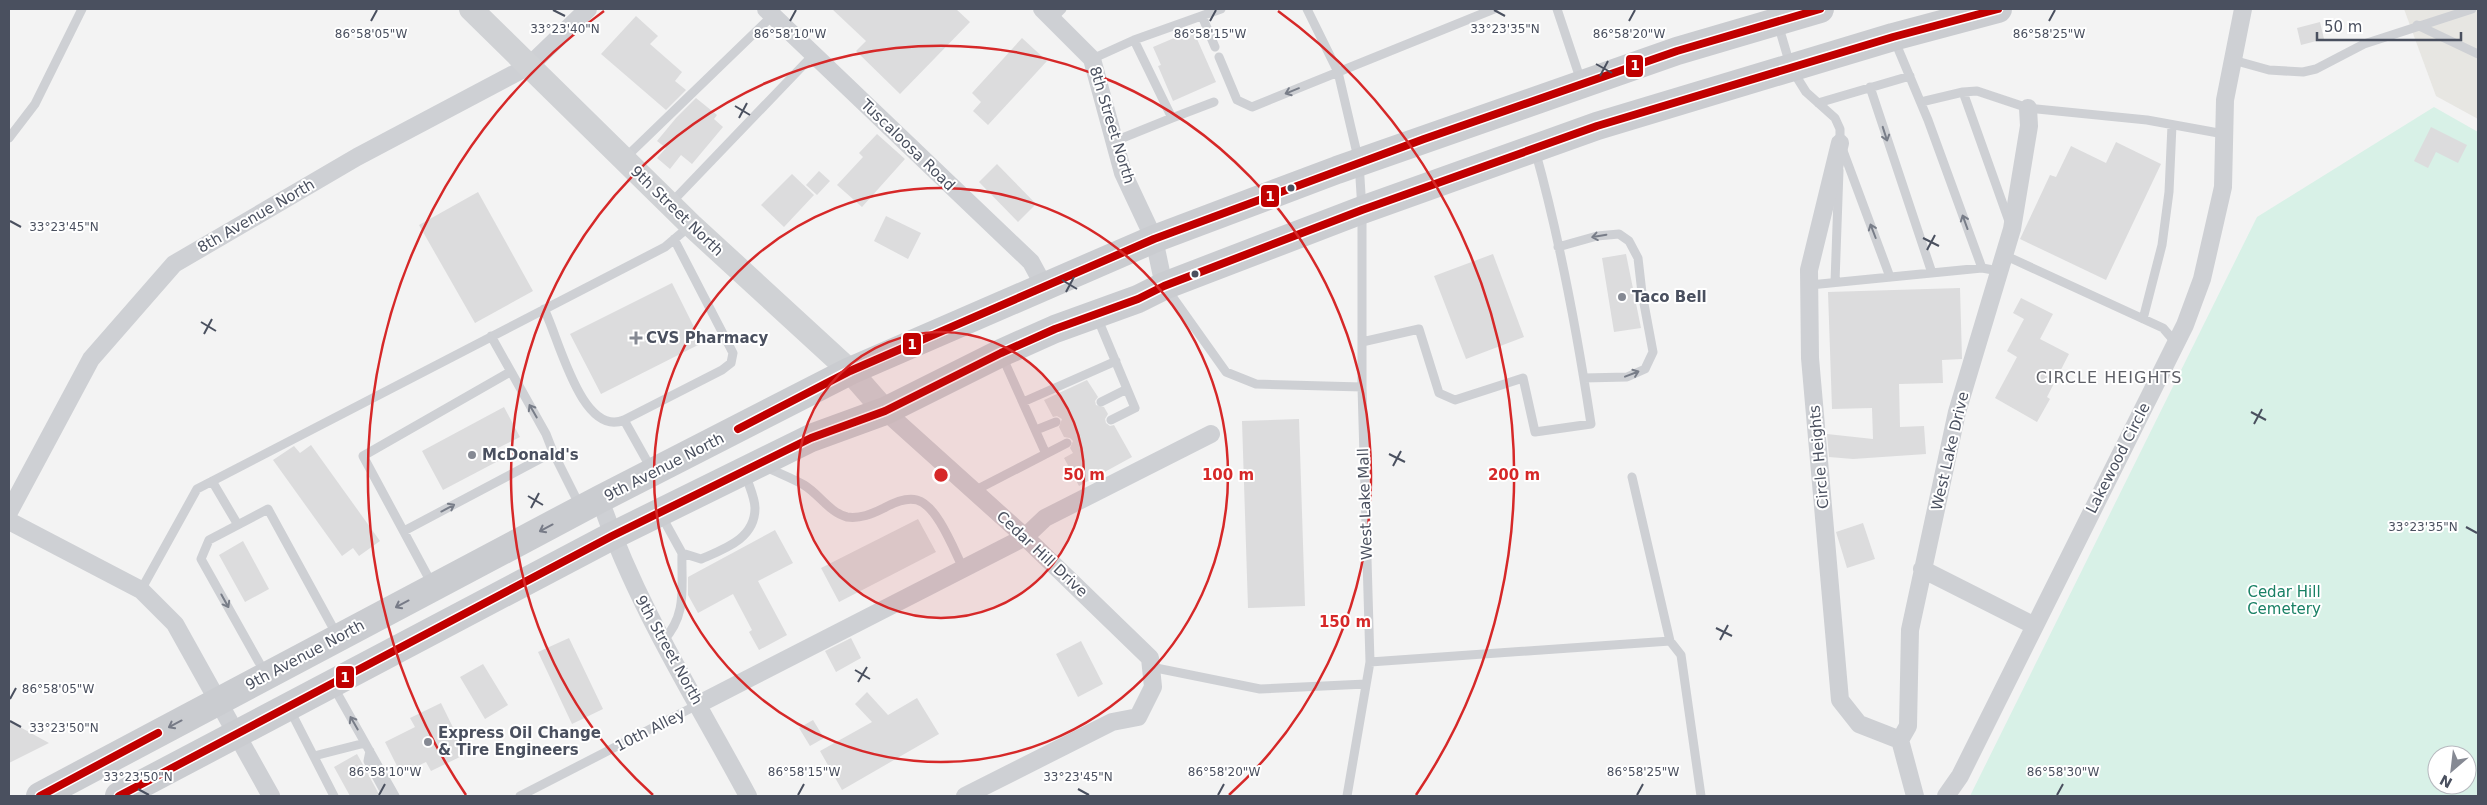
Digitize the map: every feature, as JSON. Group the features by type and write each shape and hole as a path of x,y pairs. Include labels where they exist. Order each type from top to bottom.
{"main road":[{"name":"9th Avenue North","path":"40,796 591,504 850,371 1154,239 1359,162 1776,15 1820,9"},
{"path":"119,796 660,512 811,438 885,411 1001,353 1055,329 1138,299 1164,286 1362,210 1597,126 1893,37 1998,9"}],"street":[{"name":"9th Street North","path":"471,9 670,204 683,232 850,371 885,411"},
{"name":"8th Avenue North","path":"9,512 91,359 174,264 357,157 529,66 588,9"},
{"name":"Lakewood Circle","path":"1946,796 1960,776 2033,625 2176,343 2202,279 2223,187 2225,100 2242,10"},
{"name":"Tuscaloosa Road","path":"770,12 1031,262 1044,286"},
{"name":"8th Street North","path":"1052,12 1092,59 1123,173 1154,239 1164,286"},
{"name":"West Lake Drive","path":"1900,740 1908,726 1910,630 1922,569 1957,412 2012,229 2029,126 2028,108"},
{"name":"Circle Heights","path":"1840,144 1809,270 1810,358 1840,700 1859,724 1900,740"},
{"name":"Cedar Hill Drive","path":"885,411 1025,537 1150,658 1151,667"},
{"path":"699,704 1025,537 1045,518 1211,434"},
{"name":"9th Street North","path":"591,504 612,536 637,594 748,796"},
{"path":"9,521 141,590 175,624 271,796"},
{"path":"1922,569 2033,625"},
{"path":"965,796 1112,722 1138,717 1152,687 1151,667"},
{"path":"1900,740 1915,796"}],"lane":[{"path":"9,138 35,104 82,9"},
{"path":"1092,59 1134,40 1221,9"},
{"name":"West Lake Mall","path":"1307,9 1338,72 1359,162 1362,210 1362,388 1370,662 1348,796"},
{"path":"1219,57 1237,100 1252,106 1494,9"},
{"path":"1557,9 1582,84"},
{"path":"2233,60 2269,70 2303,72 2316,69 2364,44 2417,25 2472,9"},
{"path":"624,159 770,12"},
{"path":"1776,15 1791,68 1806,92 1836,118 1840,130 1835,282"},
{"path":"1202,16 1215,47"},
{"path":"2417,25 2478,54"},
{"path":"1893,37 1921,102 1982,268"},
{"path":"1134,40 1172,118"},
{"path":"670,204 814,54"},
{"path":"1818,103 1910,76"},
{"path":"1870,88 1932,273"},
{"path":"1921,102 1963,92 1977,91 2028,108 2172,124 2224,134"},
{"path":"1963,92 2012,229"},
{"path":"1114,142 1214,102"},
{"path":"2143,319 2162,245 2169,192 2172,124"},
{"path":"1840,144 1890,277"},
{"path":"1362,342 1419,329 1439,393 1455,400 1523,378 1535,432 1591,424 1584,378 1558,247 1535,148"},
{"path":"141,590 197,489 491,336 544,309 666,247 683,232 733,353 731,363 722,370 624,420 609,423 597,416 588,406 562,355 551,322 544,309"},
{"path":"1558,247 1597,236 1619,234 1629,241 1638,258 1642,293 1654,352 1645,369 1626,377 1584,378"},
{"path":"1810,285 1982,268 2002,263 2163,328 2176,343"},
{"path":"1164,286 1226,372 1256,384 1362,388"},
{"path":"1096,314 1135,408 1111,420"},
{"path":"491,336 546,434 553,452 591,504"},
{"path":"1001,353 1046,454"},
{"path":"1023,402 1116,361"},
{"path":"434,587 363,456 510,372"},
{"path":"1101,402 1127,389"},
{"path":"624,420 653,472"},
{"path":"1036,430 1056,422"},
{"path":"974,491 1067,443"},
{"path":"404,530 553,452"},
{"path":"682,553 701,559 733,545 750,529 755,508 752,467 804,485 821,497 833,510 845,516 858,518 904,499 916,500 927,505 935,514 963,568"},
{"path":"1632,477 1670,641 1681,655 1701,796"},
{"path":"212,481 238,525"},
{"path":"266,675 201,558 209,540 268,509 338,637"},
{"path":"660,512 682,553 682,610 672,632 663,641"},
{"path":"1370,662 1670,641"},
{"path":"1151,667 1260,689 1366,684"},
{"path":"332,685 395,796"},
{"name":"10th Alley","path":"520,796 699,704"},
{"path":"289,708 334,796"},
{"path":"314,756 367,747"},
{"path":"367,747 368,761 386,796"}],"shaded area":[{"path":"2404,9 2478,9 2478,119 2436,96"}],"green space":[{"name":"Cedar Hill Cemetery","path":"2434,107 2478,132 2478,796 1970,796 2257,217"}],"building":[{"path":"832,9 956,9 970,22 900,94 856,51 866,41"},
{"path":"636,16 658,36 650,44 682,72 675,81 686,90 666,110 601,54"},
{"path":"2320,22 2324,39 2301,45 2297,28"},
{"path":"1193,30 1216,82 1173,101 1158,66 1161,65 1153,47"},
{"path":"1022,38 1047,61 988,125 973,111 981,102 972,93"},
{"path":"696,98 717,115 714,119 723,127 692,164 681,155 670,169 657,158 666,148 657,141"},
{"path":"2431,127 2467,145 2458,163 2436,152 2428,168 2414,161"},
{"path":"877,134 905,159 862,207 837,185 863,157 859,153"},
{"path":"2116,142 2161,164 2106,280 2020,239 2050,175 2056,177 2071,146 2106,163"},
{"path":"997,164 1036,204 1018,222 979,182"},
{"path":"819,171 830,181 817,195 806,185"},
{"path":"792,174 814,195 784,227 761,205"},
{"path":"478,192 533,291 475,323 419,225"},
{"path":"886,216 921,233 908,259 874,241"},
{"path":"1493,254 1524,337 1466,359 1434,276"},
{"name":"Taco Bell","path":"1626,254 1641,328 1614,332 1602,258"},
{"name":"CVS Pharmacy","path":"672,283 702,343 601,394 570,334"},
{"path":"1960,288 1962,359 1942,360 1943,383 1899,384 1900,427 1924,426 1926,454 1853,459 1829,457 1827,434 1873,439 1872,408 1832,409 1828,292"},
{"path":"2021,298 2053,314 2040,339 2069,354 2047,397 2050,399 2037,422 1995,398 2017,357 2007,351 2024,319 2013,313"},
{"path":"1087,380 1098,397 1095,401 1096,405 1104,407 1108,414 1105,419 1106,423 1110,426 1114,425 1132,457 1079,486 1064,458 1073,453 1070,448 1073,441 1070,438 1064,437 1059,427 1062,419 1057,416 1053,417 1044,400"},
{"path":"504,407 520,437 496,449 502,459 443,490 422,451"},
{"path":"1299,419 1305,606 1248,608 1242,421"},
{"path":"311,445 380,541 359,556 353,548 342,556 273,460 294,446 300,453"},
{"path":"918,519 936,552 839,602 821,568"},
{"path":"1863,523 1875,559 1847,568 1836,532"},
{"path":"775,530 793,563 758,581 787,635 759,650 749,632 752,630 733,594 698,613 688,595 688,577"},
{"path":"243,541 269,589 245,602 219,555"},
{"path":"569,638 603,709 572,724 538,652"},
{"path":"851,638 861,658 836,672 825,651"},
{"path":"1081,641 1103,684 1078,697 1056,654"},
{"path":"483,664 508,705 485,719 460,677"},
{"path":"867,692 888,715 917,698 939,734 842,790 820,751 872,722 855,704"},
{"path":"441,703 466,754 431,771 426,762 401,774 385,742 415,727 410,718"},
{"path":"813,720 824,738 810,746 799,728"},
{"path":"9,721 49,743 9,763"},
{"path":"357,754 380,796 350,796 334,767"}],"transit line":[{"name":"1","path":"738,429 850,371 1154,239 1424,139 1677,51 1820,9"},
{"name":"1","path":"119,796 612,536 811,438 885,411 1001,353 1055,329 1138,299 1164,286 1362,210 1597,126 1893,37 1998,9"},
{"name":"1","path":"40,796 158,733"}],"place":[{"name":"Taco Bell","path":"1622,297"},
{"name":"CVS Pharmacy","path":"636,338"},
{"name":"McDonald's","path":"472,455"},
{"name":"Express Oil Change & Tire Engineers","path":"428,742"}],"district":[{"name":"CIRCLE HEIGHTS","path":"2109,377"}]}
